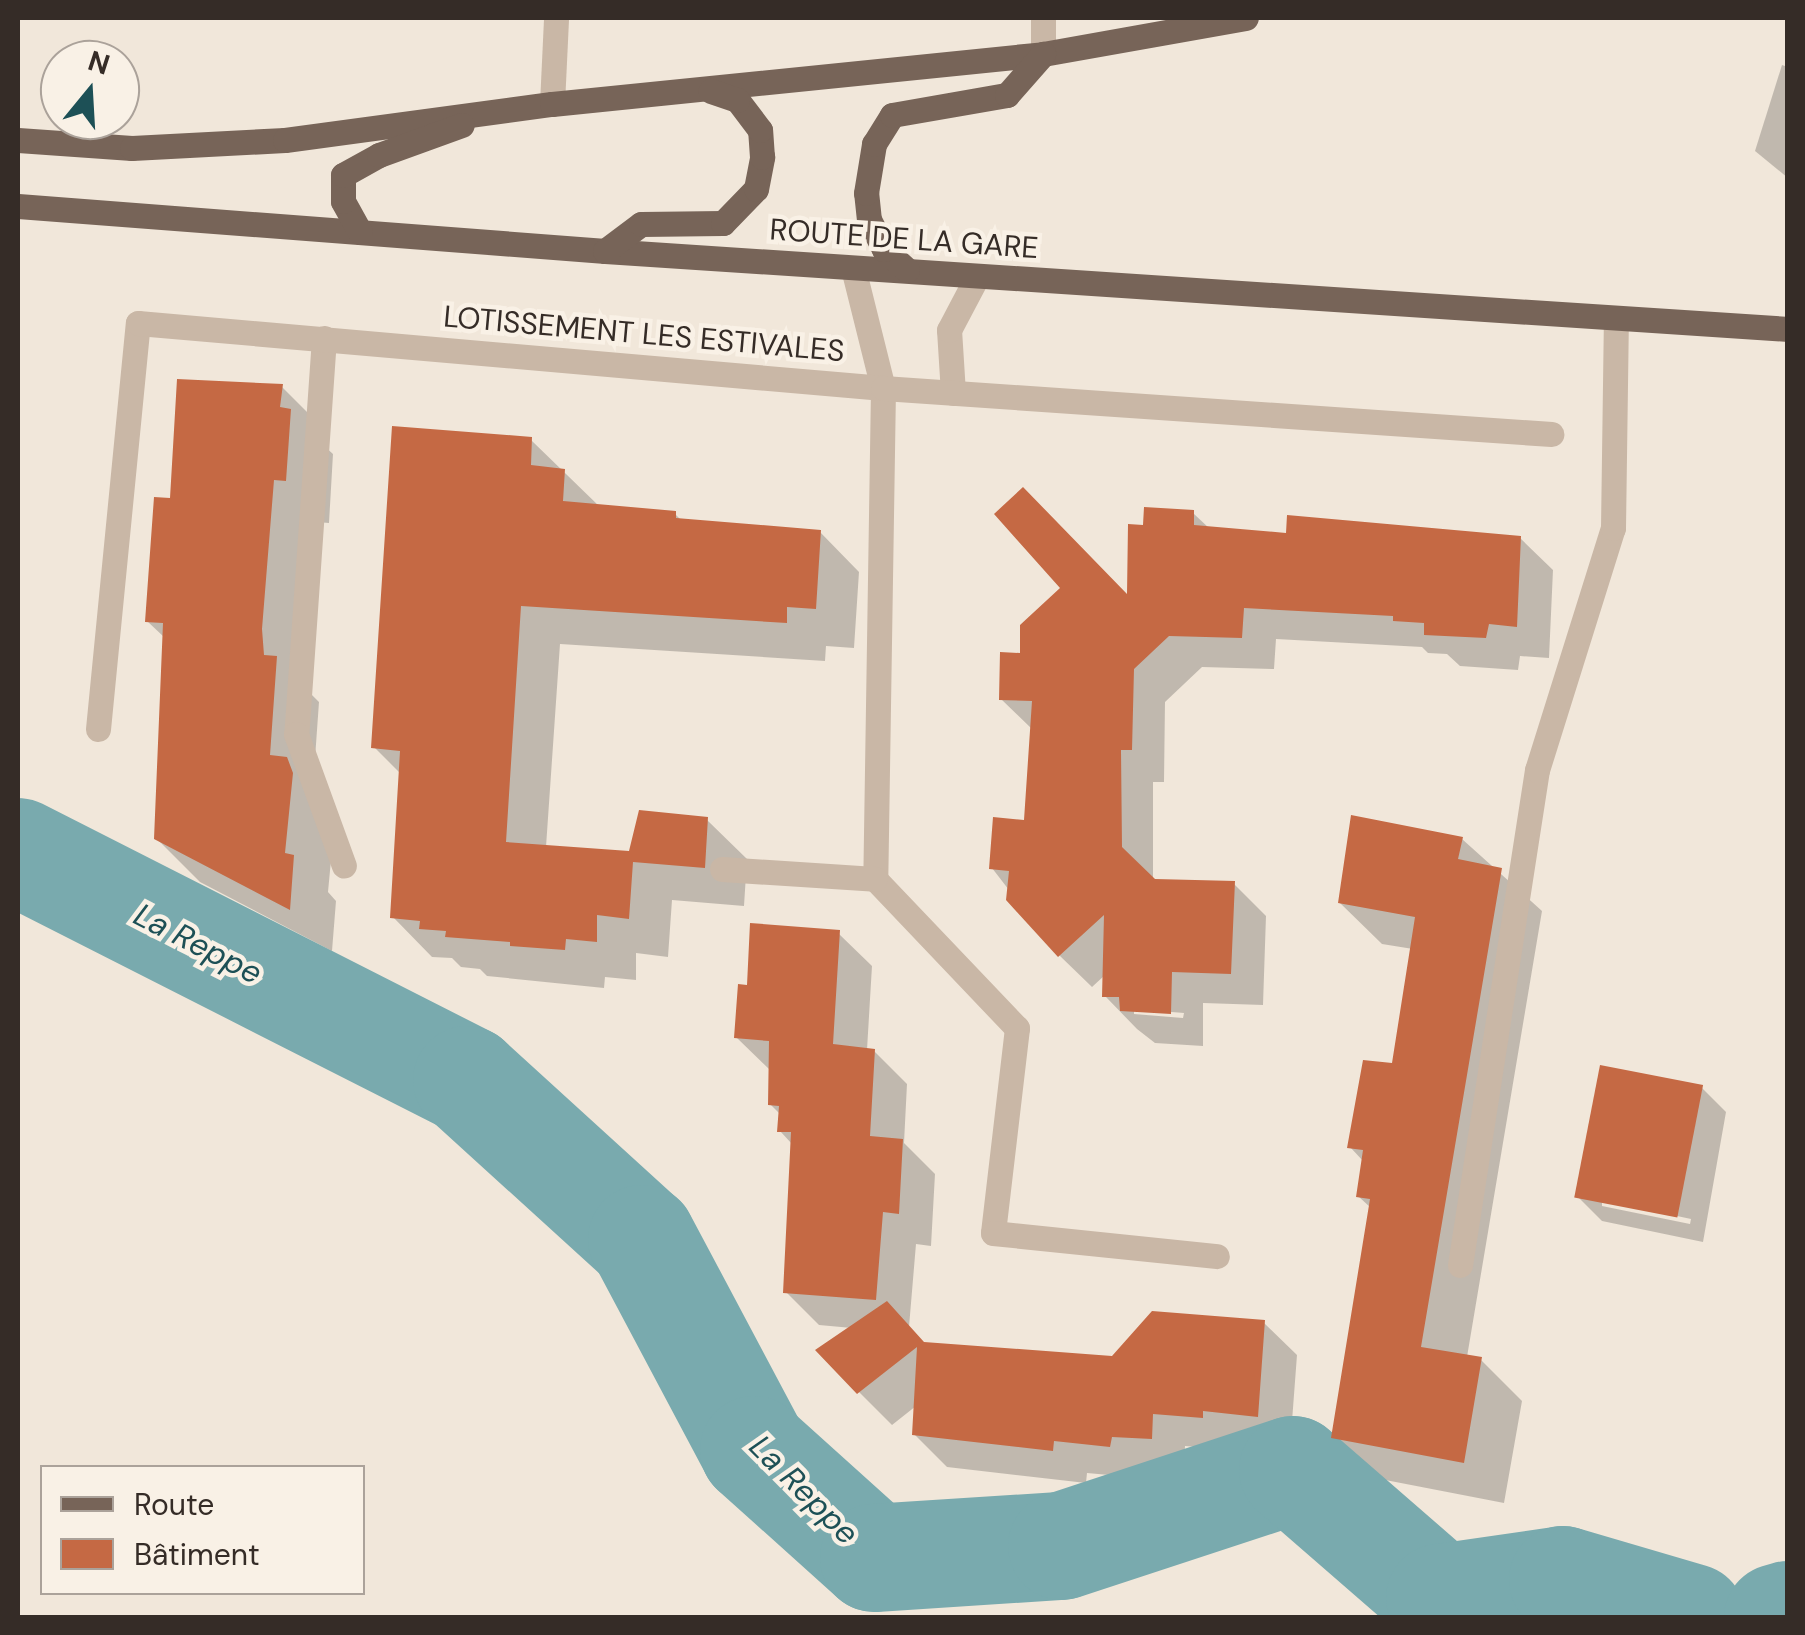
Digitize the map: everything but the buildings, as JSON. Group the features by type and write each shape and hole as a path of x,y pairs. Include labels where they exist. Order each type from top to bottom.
{"main road":[{"path":"18,140 132,148 284,140 552,104 1043,54 1246,18"},
{"path":"906,270 884,250 869,220 866,193 874,144 892,115 1007,96 1043,54"},
{"path":"605,251 641,224 723,223 756,189 762,157 760,130 737,100 709,90"},
{"path":"360,232 343,202 343,176 379,155 435,137 490,112"},
{"name":"ROUTE DE LA GARE","path":"18,206 605,251 1788,329"}],"street":[{"path":"552,104 556,18"},
{"path":"1042,18 1043,54"},
{"path":"854,268 883,388 875,878"},
{"path":"953,394 950,330 977,276"},
{"path":"1460,1265 1537,770 1613,528 1616,320"},
{"name":"LOTISSEMENT LES ESTIVALES","path":"98,729 138,322 953,394 1551,434"},
{"path":"324,338 296,734 344,866"},
{"path":"722,869 875,878 1017,1028 993,1234 1217,1256"}],"waterway":[{"name":"La Reppe","path":"18,852 467,1080 642,1239 754,1450 874,1558 1062,1546 1293,1470 1440,1598 1563,1580 1692,1618"},
{"name":"La Reppe","path":"1778,1618 1788,1615"}]}
